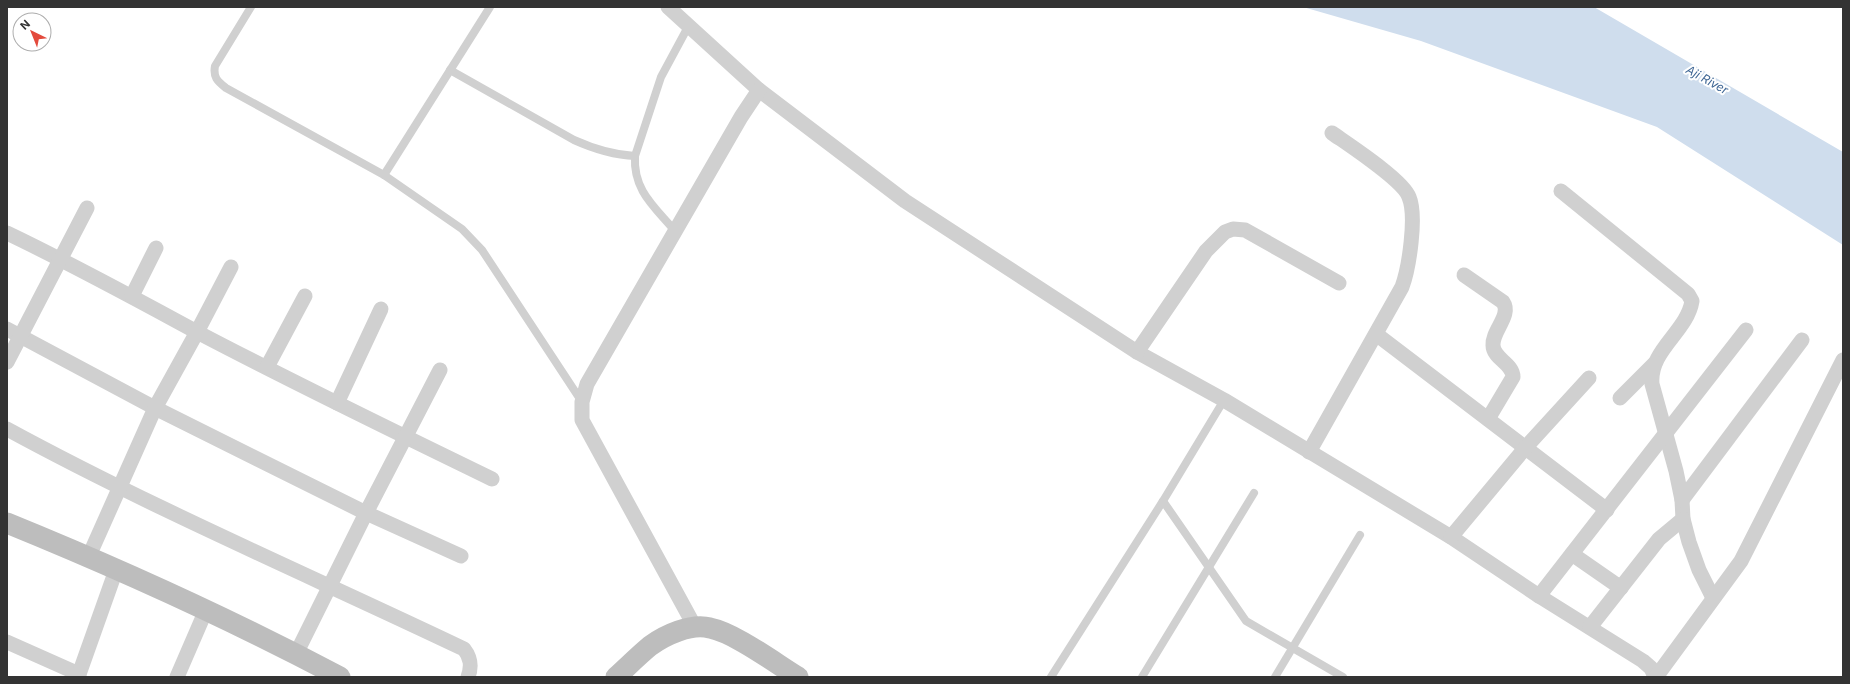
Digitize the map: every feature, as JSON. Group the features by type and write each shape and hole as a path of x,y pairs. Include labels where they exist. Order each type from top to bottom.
{"street":[{"path":"668,7 759,90 905,202 1137,352 1224,400 1451,537 1539,596 1643,661 1651,668 1656,677 1741,561 1843,360"},
{"path":"695,627 582,420 582,402 587,384 741,117 759,90"},
{"path":"1309,452 1402,287 1410,258 1412,210 1409,197 1398,182 1332,133"},
{"path":"1561,191 1688,294 1692,301 1688,312 1655,362 1620,398"},
{"path":"7,362 62,259 87,208"},
{"path":"1137,352 1206,251 1225,232 1233,229 1245,230 1339,283"},
{"path":"7,233 62,259 198,332 337,403 492,479"},
{"path":"132,296 156,248"},
{"path":"89,556 155,408 198,332 231,267"},
{"path":"1464,275 1503,302 1506,306 1505,313 1493,342 1493,347 1497,355 1511,368 1513,377 1488,419"},
{"path":"267,367 305,296"},
{"path":"337,403 381,309"},
{"path":"7,329 155,408 366,513 461,556"},
{"path":"1539,596 1666,435 1746,330"},
{"path":"1376,334 1607,510"},
{"path":"1682,500 1802,340"},
{"path":"1655,362 1651,373 1652,384 1676,471 1682,500 1683,519 1699,570 1713,598"},
{"path":"296,654 366,513 440,370"},
{"path":"1451,537 1526,447 1589,378"},
{"path":"7,429 119,486 260,554 464,649 470,658 470,670 468,677"},
{"path":"1590,627 1659,539 1683,519"},
{"path":"7,523 89,556 116,570 206,610 340,677"},
{"path":"1572,554 1621,588"},
{"path":"7,642 78,675 116,570"},
{"path":"177,677 206,610"},
{"path":"617,676 650,647 664,638 695,627 709,627 728,634 798,677"}],"lane":[{"path":"251,7 215,66 215,79 226,88 384,175 462,228 482,250 582,402"},
{"path":"384,175 490,7"},
{"path":"675,231 645,195 638,184 635,170 636,156 661,77 689,25"},
{"path":"450,70 574,140 591,148 608,153 636,156"},
{"path":"1051,677 1163,501 1224,400"},
{"path":"1142,677 1254,494"},
{"path":"1163,501 1246,621 1343,677"},
{"path":"1275,677 1360,535"}],"water":[{"name":"Aji River","path":"1303,7 1594,7 1843,152 1843,245 1657,127 1421,41"}]}
